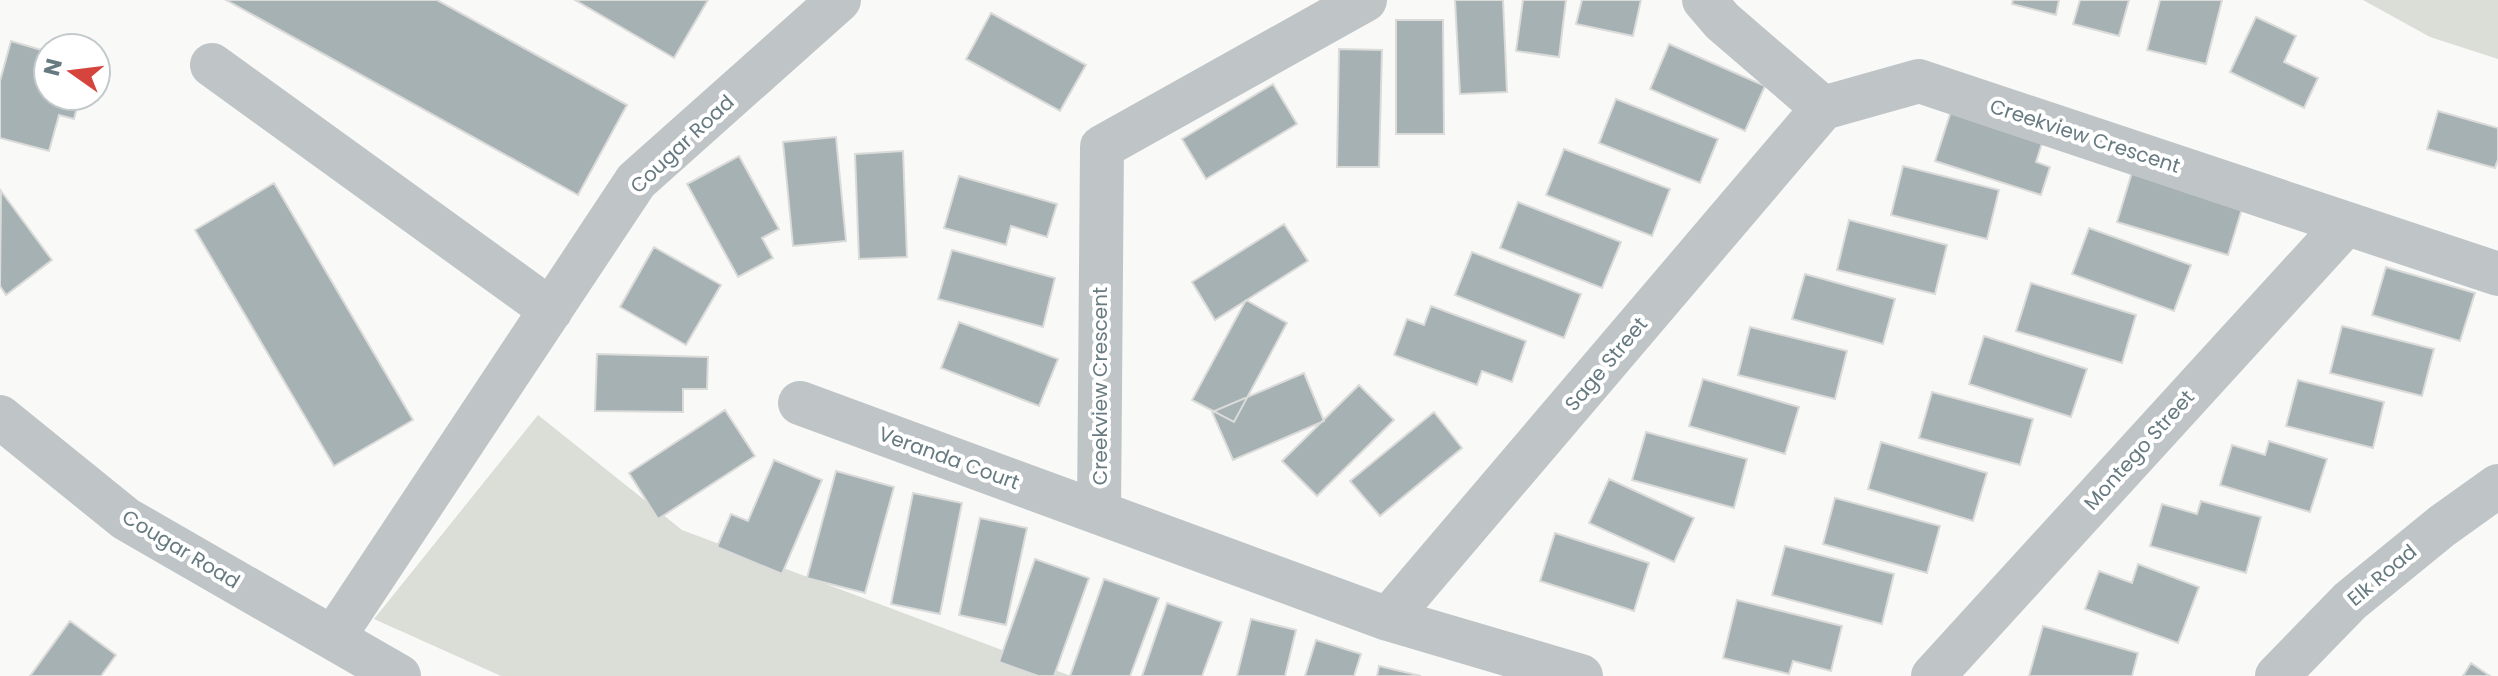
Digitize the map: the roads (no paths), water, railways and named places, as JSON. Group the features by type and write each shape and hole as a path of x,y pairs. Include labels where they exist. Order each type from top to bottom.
{"street":[{"name":"Cougar Road","path":"333,638 636,181 839,0"},
{"name":"Creekview Crescent","path":"1365,0 1102,147 1099,513 1388,619 1581,676"},
{"path":"1704,0 1722,21 1823,108"},
{"path":"212,65 551,310"},
{"name":"Creekview Crescent","path":"1823,108 1919,81 2498,274"},
{"name":"Sage Street","path":"1388,619 1823,108"},
{"name":"Montego Street","path":"1933,676 2346,224"},
{"name":"Veranda Court","path":"800,403 1099,513"},
{"name":"Cougar Road","path":"0,417 126,519 399,676"},
{"name":"Elk Road","path":"2277,676 2350,601 2442,526 2498,486"}]}
